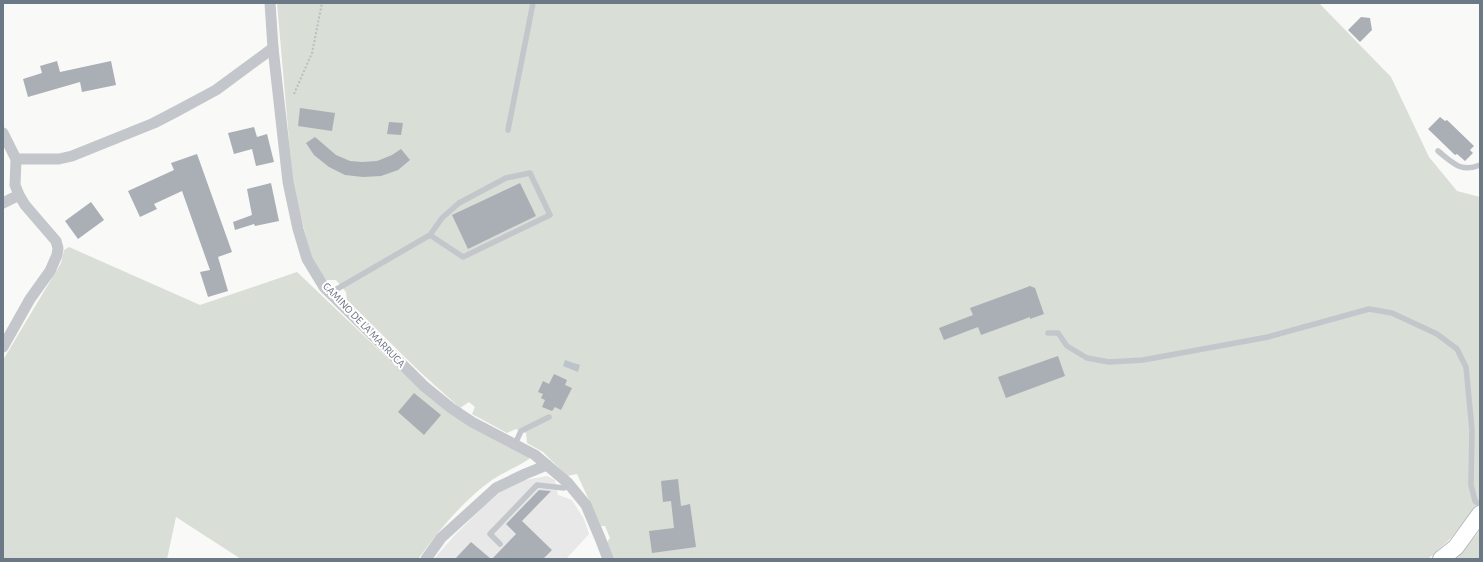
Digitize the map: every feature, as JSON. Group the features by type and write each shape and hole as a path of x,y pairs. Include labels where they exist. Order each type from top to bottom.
{"street":[{"name":"CAMINO DE LA MARRUCA","path":"270,3 272,48 288,182 298,229 307,259 324,287 429,390 451,408 472,422 535,454 568,483 586,505 608,559"},
{"path":"16,159 59,159 72,156 154,123 216,90 272,48"},
{"path":"3,133 16,159 15,185 19,195 25,205 56,241 58,248 57,255 50,271 30,299 3,347"},
{"path":"3,202 19,195"},
{"path":"426,559 441,538 496,488 524,474 547,465"},
{"path":"1441,559 1456,547 1480,514"}],"lane":[{"path":"508,130 533,3"},
{"path":"1438,151 1458,167 1471,168 1480,165"},
{"path":"330,293 430,235 442,218 459,202 506,178 530,173 550,215 463,256 430,235"},
{"path":"1048,333 1058,333 1067,346 1087,358 1109,362 1143,360 1268,337 1369,309 1392,313 1437,334 1457,349 1466,367 1472,430 1471,485 1475,501 1480,505"},
{"path":"515,444 521,431 549,416"},
{"path":"500,544 490,534 537,485 564,488 568,483"}],"path":[{"path":"294,94 312,53 322,3"}],"shaded area":[{"path":"277,3 1319,3 1391,77 1429,157 1457,191 1480,197 1480,500 1452,537 1428,559 613,559 607,542 610,538 605,526 601,526 577,474 567,476 543,452 527,443 526,433 516,429 507,433 472,414 475,407 469,402 460,408 419,371 347,300 346,292 336,280 326,280 311,256 293,186"},
{"path":"69,247 200,305 297,272 402,372 451,413 528,454 529,459 492,480 471,497 443,527 418,559 241,559 176,517 167,559 3,559 3,360 61,263 64,250"},
{"path":"565,360 580,365 578,372 563,366"},
{"path":"547,476 555,480 558,495 572,500 584,519 589,534 566,559 434,559 454,536 483,507 504,489 519,481"},
{"path":"1480,531 1480,559 1456,559"}],"building":[{"path":"1361,17 1370,18 1372,30 1360,42 1348,30"},
{"path":"57,61 60,72 111,61 116,85 82,92 80,82 28,97 23,79 42,73 40,66"},
{"path":"300,108 335,113 332,131 298,126"},
{"path":"1440,117 1445,121 1447,120 1474,146 1470,150 1473,153 1465,161 1457,154 1455,155 1428,129"},
{"path":"389,122 403,123 401,135 387,134"},
{"path":"254,127 257,137 267,134 274,162 256,166 252,149 234,154 228,133"},
{"path":"315,137 336,155 350,161 377,161 392,155 401,149 410,160 398,170 381,176 363,177 345,175 329,167 314,155 306,143"},
{"path":"197,154 232,252 218,257 228,291 208,297 200,272 210,270 182,191 154,204 157,209 140,217 128,191 174,170 171,163"},
{"path":"271,183 279,221 255,226 254,224 235,230 233,222 252,215 247,189"},
{"path":"520,183 536,216 468,249 452,215"},
{"path":"91,202 104,220 78,239 65,221"},
{"path":"1030,286 1035,288 1044,314 1030,319 1030,317 981,335 978,327 944,340 939,328 973,315 970,308"},
{"path":"1058,356 1065,376 1006,398 998,377"},
{"path":"554,374 567,380 565,385 572,388 561,410 555,407 552,411 542,407 545,400 541,398 543,394 538,392 543,381 549,384"},
{"path":"414,393 441,415 424,435 398,412"},
{"path":"678,479 681,506 690,504 696,547 652,553 649,531 674,528 671,501 663,502 661,481"},
{"path":"539,490 551,491 522,521 552,550 543,559 492,559 516,534 506,524"},
{"path":"471,542 491,559 455,559"}]}
